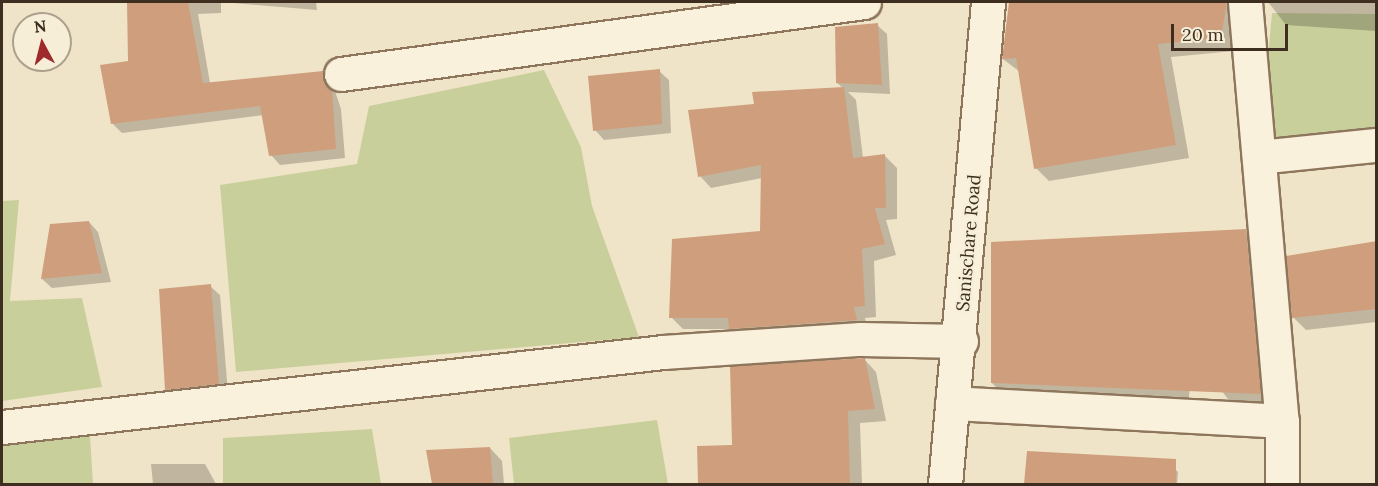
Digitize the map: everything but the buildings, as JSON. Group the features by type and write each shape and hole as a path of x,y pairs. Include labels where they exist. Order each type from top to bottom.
{"street":[{"path":"341,74 864,2"},
{"name":"Sanischare Road","path":"945,484 952,403 961,341 988,2"},
{"path":"1245,2 1282,421 1282,484"},
{"path":"1259,157 1377,145"},
{"path":"2,427 663,352 861,339 961,341"},
{"path":"952,403 1282,421"}],"green space":[{"path":"1272,13 1376,14 1376,145 1259,157"},
{"path":"544,70 581,147 592,206 639,337 236,372 220,185 357,164 369,106"},
{"path":"19,200 10,301 82,298 102,387 2,401 2,201"},
{"path":"89,419 93,484 2,484 2,431"},
{"path":"657,420 668,484 514,484 509,438"},
{"path":"372,429 381,484 223,484 223,438"}]}
